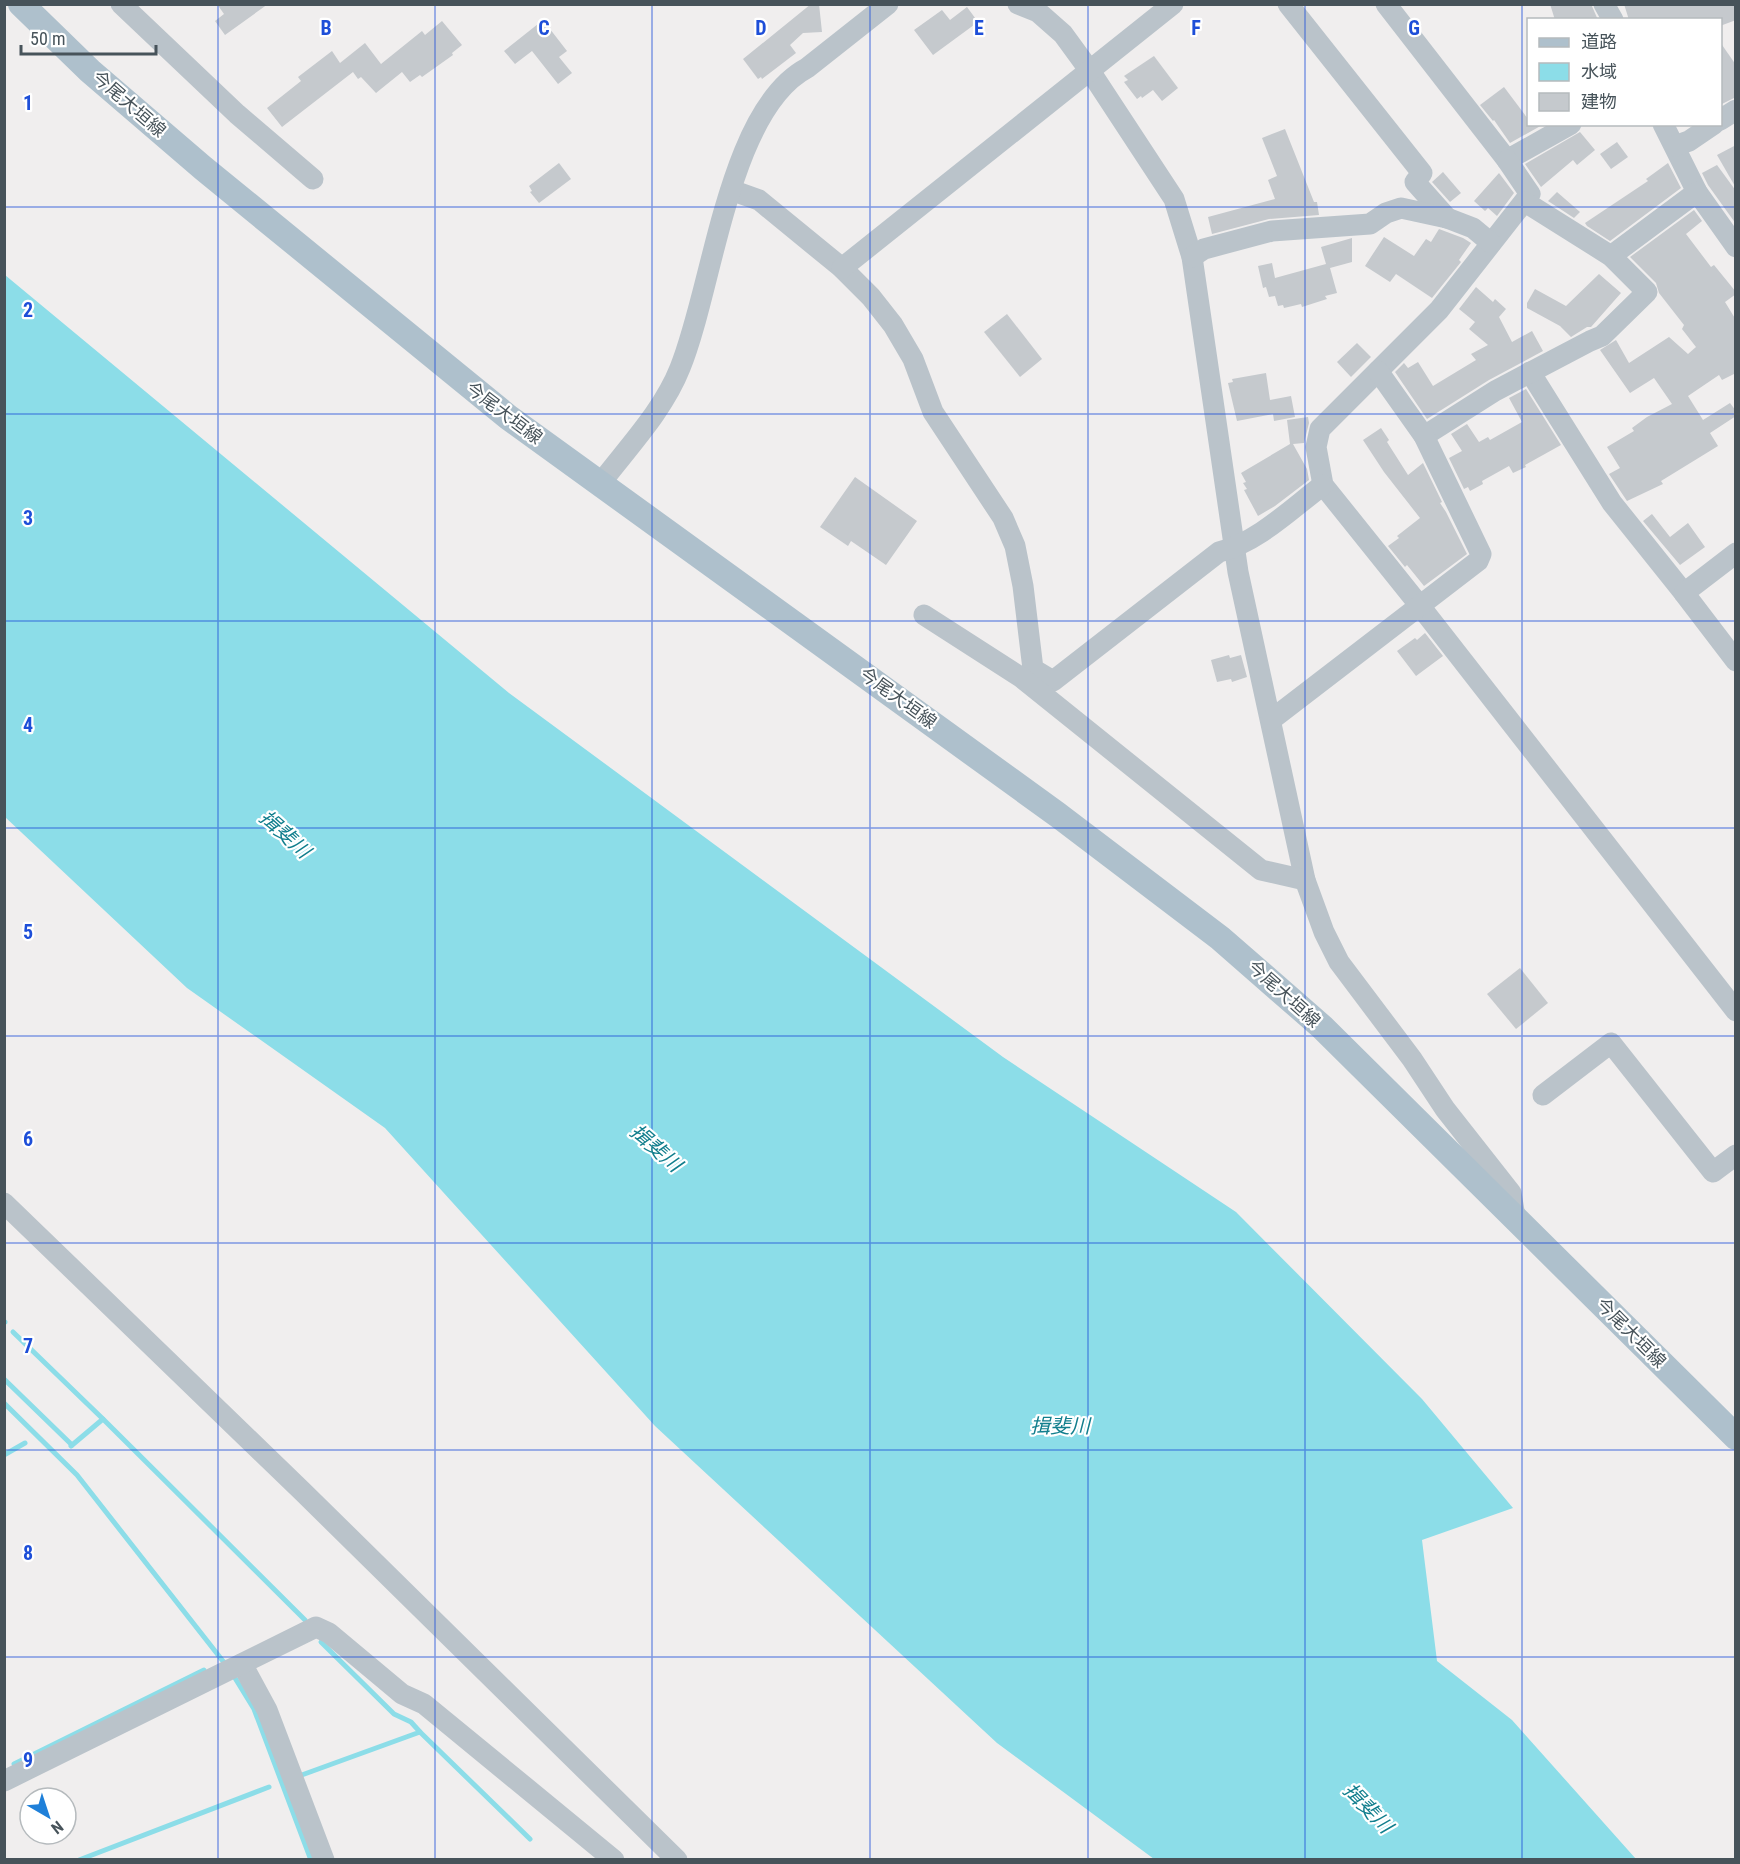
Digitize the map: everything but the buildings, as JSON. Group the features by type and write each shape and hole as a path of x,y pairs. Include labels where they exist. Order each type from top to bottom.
{"main road":[{"name":"今尾大垣線","path":"21,4 90,71 203,168 454,375 600,484 1040,801 1220,938 1322,1027 1736,1437"}],"street":[{"path":"121,4 237,114 313,179"},
{"path":"600,484 668,393 679,370 690,344 731,190 746,145 763,112 794,75 807,68 888,4"},
{"path":"1018,4 1040,8 1064,34 1174,199 1192,257 1234,548 1305,879 1324,932 1340,962 1412,1059 1445,1109 1510,1193 1515,1217"},
{"path":"842,268 1173,4"},
{"path":"1288,4 1422,173 1415,182 1446,218"},
{"path":"1386,4 1507,160 1530,194 1439,310 1320,429 1316,447 1323,485 1736,1011"},
{"path":"1604,4 1612,18"},
{"path":"1722,119 1736,110"},
{"path":"1507,160 1567,126"},
{"path":"1664,126 1697,192 1736,247"},
{"path":"1675,146 1689,141 1711,126"},
{"path":"731,190 759,200 842,268 871,297 893,325 912,359 933,412 1004,518 1015,546 1023,586 1033,669 1053,681 1219,552 1234,548 1252,538 1323,485"},
{"path":"1611,256 1697,192"},
{"path":"1424,436 1530,372 1602,336 1647,292 1611,256 1525,202"},
{"path":"1192,257 1204,249 1272,231 1370,224 1386,213 1401,208 1446,218 1473,228 1491,243"},
{"path":"1270,720 1478,561 1481,554 1424,436 1378,371"},
{"path":"1530,372 1612,502 1736,661"},
{"path":"1684,593 1736,553"},
{"path":"924,615 1023,678 1261,870 1305,879"},
{"path":"1543,1095 1611,1043 1713,1172 1736,1155"},
{"path":"4,1203 302,1491 676,1860"},
{"path":"4,1781 316,1627 329,1633 402,1694 424,1704 614,1860"},
{"path":"242,1664 267,1710 324,1860"}],"water":[{"name":"揖斐川","path":"5,275 509,693 1003,1057 1236,1212 1422,1399 1513,1508 1422,1540 1437,1661 1512,1720 1636,1859 1154,1859 997,1743 655,1426 385,1128 187,988 5,817"}],"waterway":[{"path":"13,1332 103,1419"},
{"path":"4,1379 72,1445"},
{"path":"4,1403 77,1475 226,1665"},
{"path":"71,1446 103,1419 305,1620"},
{"path":"4,1455 25,1443"},
{"path":"299,1776 420,1732 411,1722 394,1714 321,1642"},
{"path":"14,1764 204,1670"},
{"path":"235,1678 254,1709 311,1860"},
{"path":"420,1732 530,1839"},
{"path":"79,1860 269,1787"}]}
